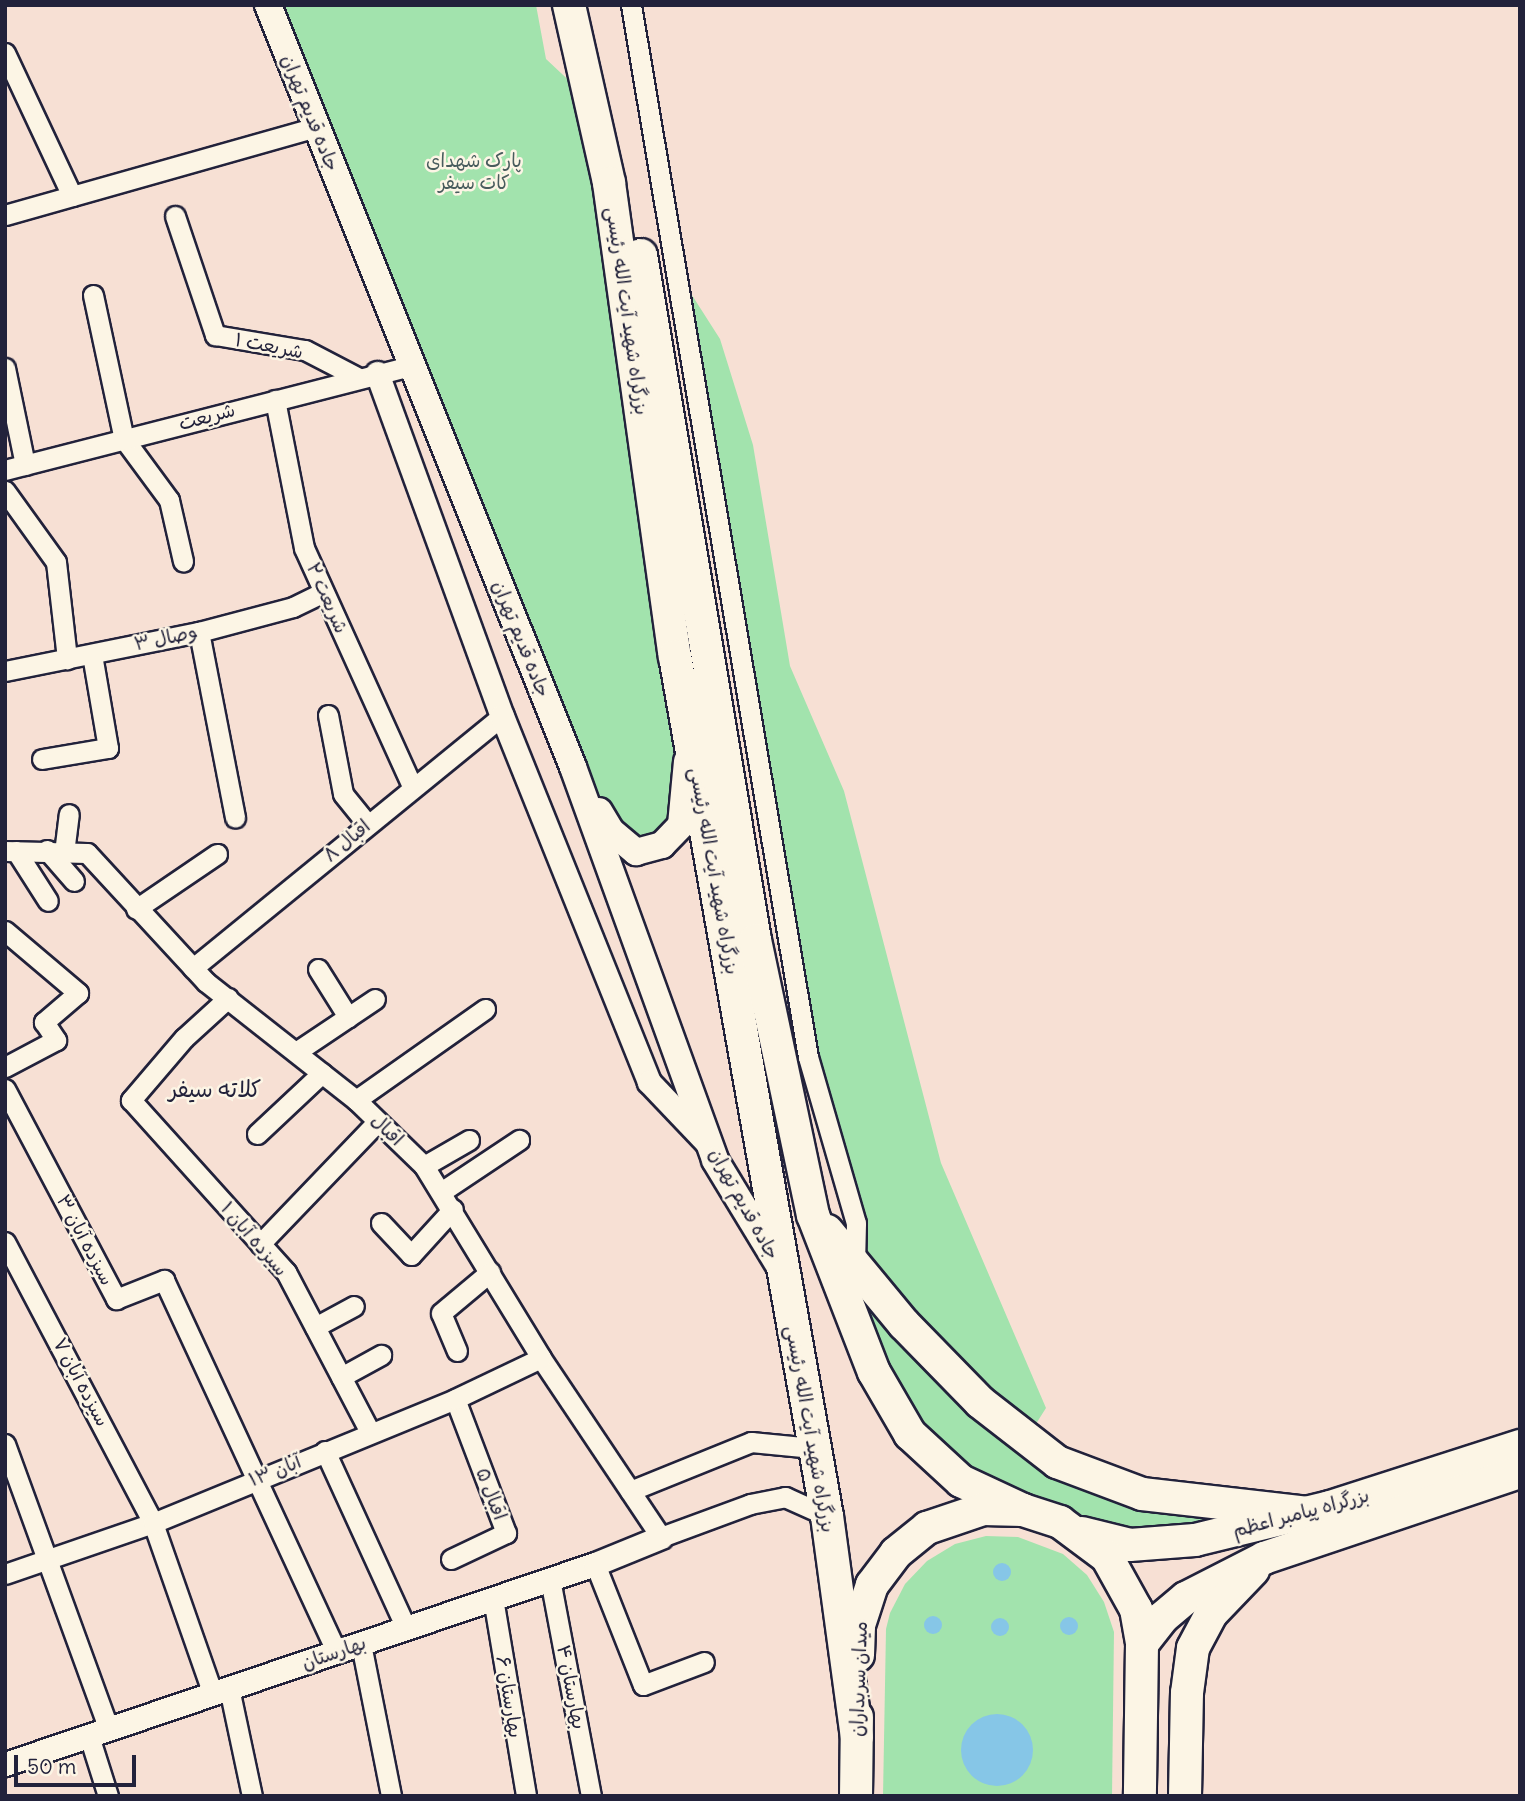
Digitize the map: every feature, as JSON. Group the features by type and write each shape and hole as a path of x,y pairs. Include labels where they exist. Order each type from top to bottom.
{"highway":[{"name":"بزرگراه شهید آیت الله رئیسی","path":"569,5 650,384 755,940 813,1215 874,1372 910,1434 961,1480 1023,1510"},
{"name":"بزرگراه شهید آیت الله رئیسی","path":"587,5 625,156 690,738 748,1057 780,1268 827,1516 857,1737"},
{"path":"813,1215 904,1324 980,1402 1058,1462 1142,1494 1310,1513"},
{"name":"بزرگراه پیامبر اعظم","path":"1077,1532 1130,1545 1162,1546 1310,1513 1520,1447"},
{"name":"بزرگراه پیامبر اعظم","path":"1142,1644 1162,1618 1186,1598 1264,1558 1520,1472"},
{"name":"میدان سربداران","path":"856,1796 859,1625 883,1569 910,1539 945,1519 983,1509 1023,1510 1077,1532 1107,1557 1124,1582 1136,1609 1142,1644 1140,1796"},
{"path":"1185,1796 1187,1693 1193,1648 1212,1614 1264,1558"}],"main road":[{"name":"جاده قدیم تهران","path":"268,5 410,366 573,767 710,1146 780,1268"},
{"path":"573,767 611,831 636,852 662,845 681,825 690,738"}],"street":[{"path":"631,5 808,1057 856,1223 855,1265"},
{"path":"5,52 72,196"},
{"path":"5,215 316,127"},
{"name":"شریعت ۱","path":"176,216 215,335 304,350 368,375"},
{"path":"93,295 124,439 169,500 183,561"},
{"name":"شریعت","path":"5,470 410,366"},
{"path":"5,368 25,465"},
{"path":"368,375 649,1083 710,1146"},
{"name":"شریعت ۲","path":"275,400 304,548 412,786"},
{"path":"5,491 56,562 66,659"},
{"name":"وصال ۳","path":"5,671 199,632 293,607 324,592"},
{"path":"199,632 235,818"},
{"path":"42,759 108,748 92,654"},
{"path":"328,715 343,794 367,824"},
{"name":"اقبال ۸","path":"193,968 412,786 502,716"},
{"path":"69,814 55,851 74,881"},
{"path":"11,851 48,901"},
{"name":"اقبال","path":"11,851 87,853 193,968 356,1100 424,1166 453,1209 541,1358 661,1537"},
{"path":"136,909 217,854"},
{"path":"755,940 781,890"},
{"path":"5,931 78,993 44,1022 56,1040 5,1067"},
{"path":"318,969 348,1017"},
{"name":"سیزده آبان ۱","path":"228,998 184,1038 131,1100 286,1272 370,1432"},
{"path":"296,1052 375,999"},
{"path":"356,1100 485,1009"},
{"path":"257,1134 322,1073"},
{"name":"سیزده آبان ۳","path":"5,1089 116,1299 164,1280 258,1478"},
{"path":"260,1244 378,1121"},
{"path":"424,1166 469,1140"},
{"path":"441,1192 519,1140"},
{"path":"381,1223 411,1255 453,1209"},
{"name":"سیزده آبان ۷","path":"5,1242 153,1523 221,1691 252,1796"},
{"path":"457,1351 441,1313 490,1272"},
{"path":"315,1327 354,1307"},
{"path":"341,1377 381,1355"},
{"name":"۱۳ آبان","path":"5,1574 48,1562 153,1523 455,1399 541,1358"},
{"name":"اقبال ۵","path":"451,1559 506,1533 455,1399"},
{"path":"630,1491 751,1442 813,1448"},
{"path":"5,1444 48,1562 99,1732 108,1796"},
{"path":"325,1451 406,1628"},
{"path":"258,1478 337,1652"},
{"path":"661,1537 750,1504 785,1497 827,1516"},
{"name":"بهارستان","path":"5,1764 550,1579 661,1537"},
{"path":"595,1563 643,1685 704,1662"},
{"name":"بهارستان ۴","path":"550,1579 591,1796"},
{"name":"بهارستان ۶","path":"493,1598 526,1796"},
{"path":"361,1644 391,1796"}],"green space":[{"name":"پارک شهدای کات سیفر","path":"267,5 536,5 546,59 593,103 690,738 662,845 611,831"},
{"path":"674,267 720,339 753,445 790,666 844,791 941,1163 1046,1408 1027,1438 1057,1462 1310,1513 1162,1546 961,1481 872,1369 854,1264 856,1223 808,1057"},
{"path":"986,1536 1018,1537 1063,1554 1087,1575 1104,1602 1114,1632 1112,1796 883,1796 886,1629 890,1613 905,1584 927,1561 955,1544"}],"water":[{"path":"1002,1563 1008,1566 1011,1572 1008,1578 1002,1581 996,1578 993,1572 996,1566"},
{"path":"933,1616 939,1619 942,1625 939,1631 933,1634 927,1631 924,1625 927,1619"},
{"path":"1069,1617 1075,1620 1078,1626 1075,1632 1069,1635 1063,1632 1060,1626 1063,1620"},
{"path":"1000,1618 1006,1621 1009,1627 1006,1633 1000,1636 994,1633 991,1627 994,1621"},
{"path":"997,1714 1017,1720 1027,1730 1033,1750 1027,1770 1017,1780 997,1786 977,1780 967,1770 961,1750 967,1730 977,1720"}],"district":[{"name":"کلاته سیفر","path":"215,1089"}]}
